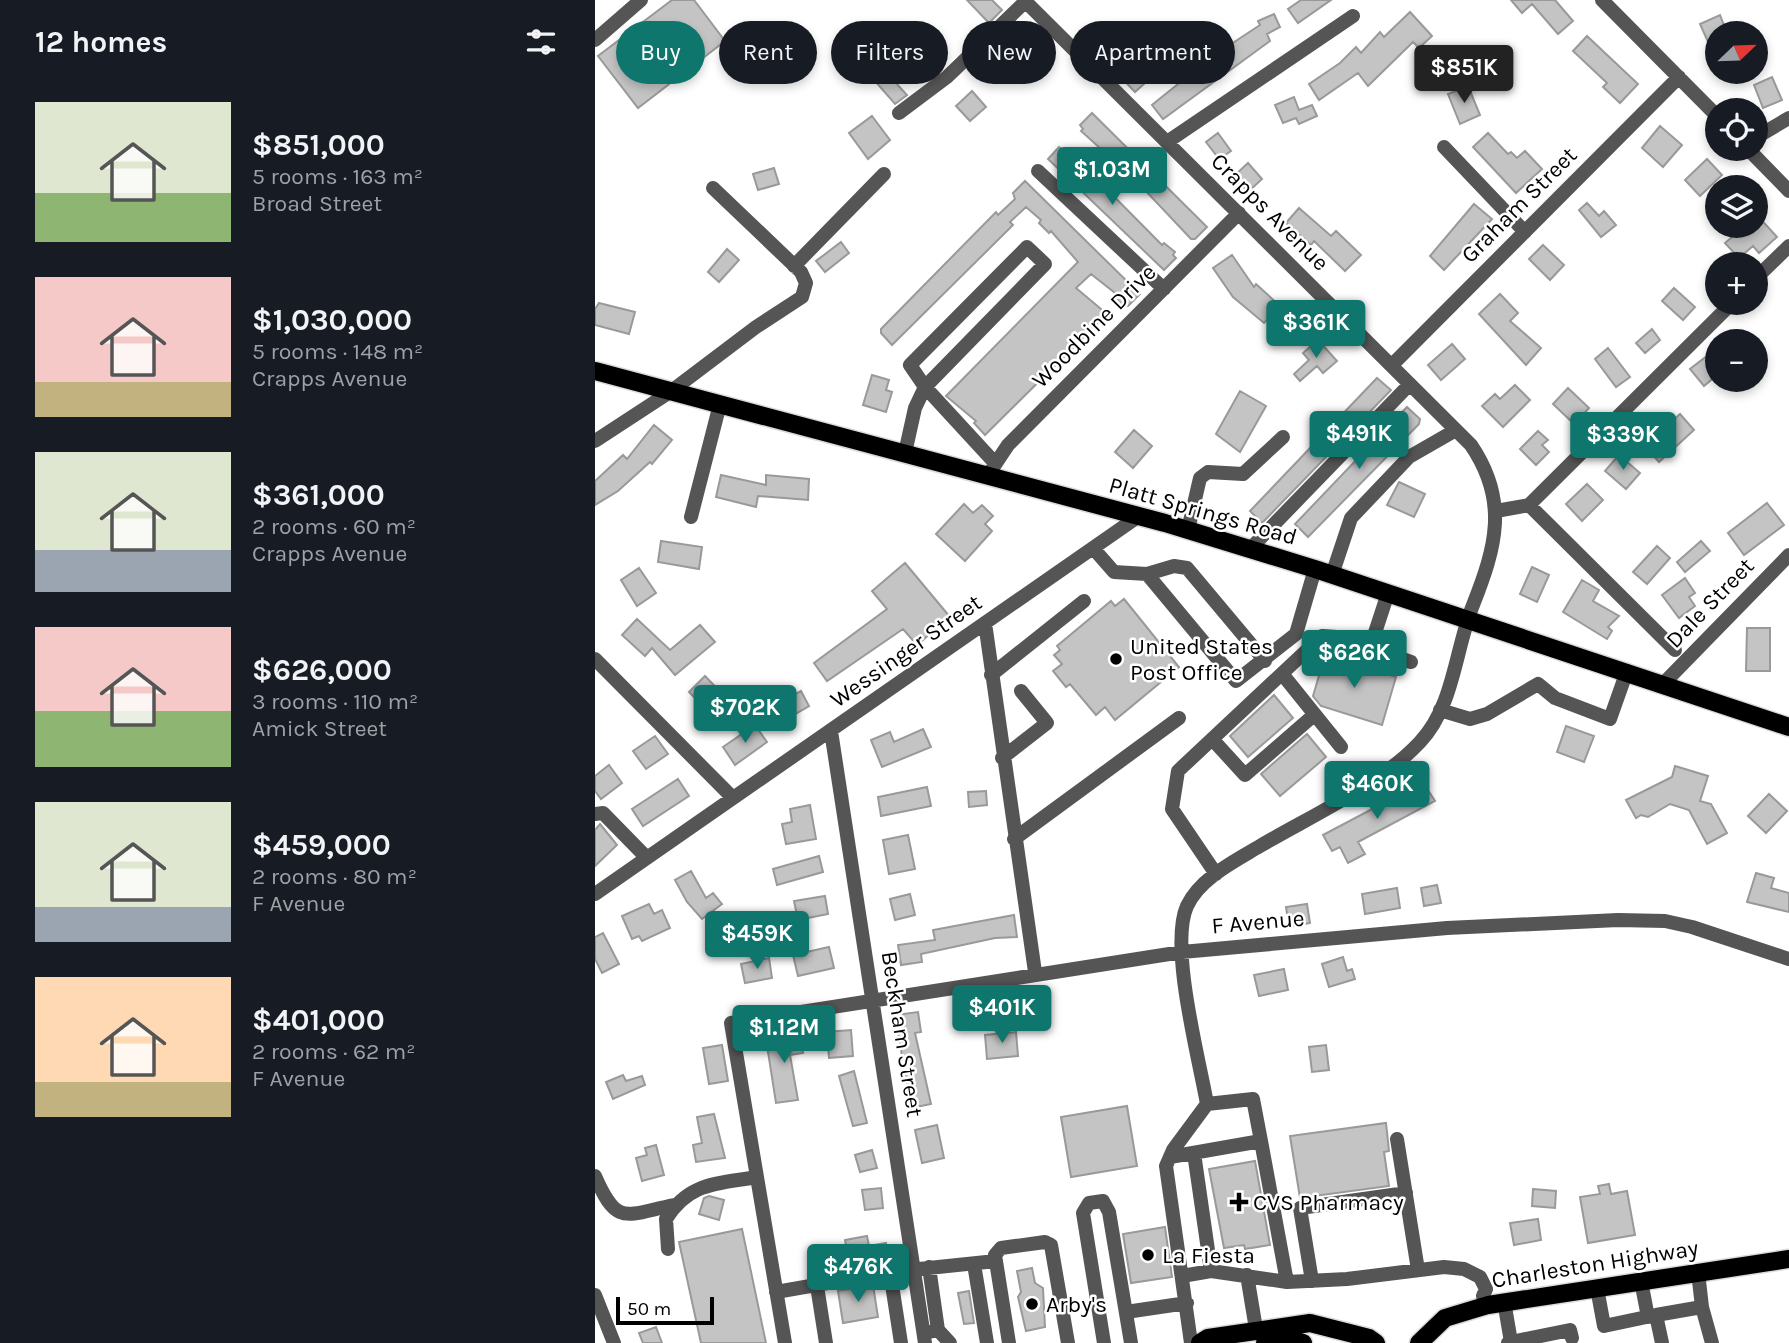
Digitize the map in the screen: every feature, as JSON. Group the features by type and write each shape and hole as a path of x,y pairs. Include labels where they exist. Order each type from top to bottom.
{"main road":[{"name":"Platt Springs Road","path":"595,371 905,453 991,469 1324,572 1789,727"},
{"name":"Charleston Highway","path":"1419,1343 1445,1318 1491,1300 1789,1259"},
{"path":"1436,1343 1445,1318"},
{"path":"1261,1336 1310,1323 1369,1338 1376,1343"},
{"path":"1200,1343 1208,1338 1261,1336 1303,1343"}],"street":[{"path":"595,40 642,0"},
{"path":"1602,0 1705,104"},
{"path":"899,114 947,77 1025,1"},
{"name":"Crapps Avenue","path":"1025,1 1471,445 1486,468 1496,511 1495,534 1488,567 1467,619 1440,710 1419,743 1378,776 1216,874 1188,904 1183,918 1182,952 1207,1104"},
{"path":"1167,142 1353,16"},
{"name":"Graham Street","path":"1391,365 1679,77"},
{"path":"1768,130 1789,118"},
{"path":"1444,147 1525,232"},
{"path":"1760,161 1789,191"},
{"path":"1038,171 1164,289"},
{"path":"794,266 884,174"},
{"path":"595,441 670,392 802,296 807,283 794,266 713,188"},
{"name":"Woodbine Drive","path":"991,469 1008,445 1239,214"},
{"path":"1768,266 1789,246"},
{"path":"905,453 915,408 925,387 1045,264 1027,247 910,365 925,387 991,469"},
{"path":"1496,511 1529,505 1720,315"},
{"path":"1250,549 1411,384"},
{"path":"691,517 720,404"},
{"path":"1147,574 1233,680 1238,681 1299,630 1351,518 1409,457 1456,430"},
{"path":"1188,530 1200,478 1208,472 1243,474 1283,437"},
{"path":"1529,505 1675,650"},
{"name":"Wessinger Street","path":"595,894 1139,516"},
{"path":"1093,548 1114,572 1147,574 1174,566 1187,568 1265,661"},
{"name":"Dale Street","path":"1663,684 1789,555"},
{"path":"1370,648 1388,593"},
{"path":"991,675 1084,601"},
{"path":"985,623 1002,758 1035,972"},
{"path":"1216,874 1172,809 1178,771 1322,636 1411,662"},
{"path":"595,659 733,798"},
{"path":"1440,710 1470,719 1487,714 1538,684 1555,698 1611,719 1627,671"},
{"path":"1283,675 1341,747"},
{"path":"1002,758 1047,723 1021,691"},
{"path":"1213,740 1245,775 1314,715"},
{"path":"1014,839 1179,718"},
{"name":"Beckham Street","path":"831,731 874,1001 922,1268 929,1335"},
{"path":"595,814 603,813 647,858"},
{"name":"F Avenue","path":"757,1177 731,1023 1035,972 1182,952 1447,928 1618,920 1665,921 1692,927 1789,959"},
{"path":"1191,1343 1167,1185 1170,1157 1207,1104 1253,1099 1287,1282"},
{"path":"1397,1139 1418,1270"},
{"path":"1170,1157 1261,1141"},
{"path":"1194,1153 1211,1271"},
{"path":"595,1176 607,1203 624,1214 674,1205"},
{"path":"668,1249 666,1219 674,1205 685,1194 702,1186 757,1177 785,1343"},
{"path":"1312,1281 1300,1208 1406,1193"},
{"path":"1104,1343 1083,1213 1089,1203 1103,1202 1109,1212 1131,1343"},
{"path":"1009,1338 995,1255 1001,1248 1045,1242 1051,1245 1068,1343"},
{"path":"776,1292 890,1272 996,1261"},
{"path":"974,1264 986,1343"},
{"path":"1182,1276 1211,1271 1287,1282 1444,1267 1472,1273 1471,1282 1476,1293 1491,1300 1515,1342 1570,1330 1571,1338"},
{"path":"890,1272 901,1343"},
{"path":"1698,1272 1702,1307 1712,1343"},
{"path":"1247,1275 1261,1336"},
{"path":"1641,1281 1662,1343"},
{"path":"817,1286 826,1343"},
{"path":"1597,1287 1604,1326 1702,1307"},
{"path":"595,1295 614,1343"},
{"path":"1126,1312 1187,1303"},
{"path":"929,1335 950,1343"}],"building":[{"path":"672,0 694,0 719,33 719,46 705,56 705,21 644,21"},
{"path":"967,0 992,0 1002,10 991,21 987,21"},
{"path":"1301,0 1331,0 1298,23 1288,9"},
{"path":"1511,0 1555,0 1573,21 1558,34 1532,4 1522,13"},
{"path":"1410,12 1432,36 1419,48 1413,42 1368,86 1358,73 1319,100 1309,84 1340,63 1356,47 1361,53 1380,32 1384,37"},
{"path":"1274,14 1280,27 1267,34 1270,41 1235,67 1235,41 1260,25 1258,21"},
{"path":"1720,15 1722,21 1707,21"},
{"path":"1705,22 1705,35 1700,24"},
{"path":"1587,36 1638,84 1620,103 1603,87 1607,83 1573,51"},
{"path":"616,42 616,79 598,56"},
{"path":"1772,77 1782,100 1768,106 1768,98 1759,98 1754,85 1768,84 1768,79"},
{"path":"620,84 669,84 638,108"},
{"path":"878,84 897,84 907,95 895,104"},
{"path":"1127,84 1144,84 1135,92"},
{"path":"1178,84 1211,84 1163,119 1152,105"},
{"path":"1468,86 1480,115 1460,124 1448,94"},
{"path":"972,91 986,107 970,121 956,106"},
{"path":"1294,97 1299,110 1312,105 1317,116 1299,124 1296,118 1283,123 1275,105"},
{"path":"1092,113 1207,227 1195,239 1191,239 1143,188 1140,190 1130,180 1132,177 1081,131 1083,129 1080,125"},
{"path":"872,116 890,140 868,159 849,133"},
{"path":"1660,126 1682,145 1663,167 1642,148"},
{"path":"1218,133 1231,151 1219,159 1206,142"},
{"path":"1488,133 1508,154 1511,152 1517,158 1525,151 1542,169 1516,193 1473,147"},
{"path":"1059,147 1075,157 1162,245 1164,243 1175,252 1173,255 1176,258 1164,270 1048,159"},
{"path":"1705,161 1709,161 1722,175 1705,175 1705,191 1700,196 1685,180"},
{"path":"1248,163 1262,179 1248,192 1234,176"},
{"path":"774,168 779,184 758,190 753,174"},
{"path":"1025,181 1140,294 1128,306 1123,306 1113,296 1115,293 1091,274 1076,288 1107,314 985,435 974,423 976,421 946,396 1078,262 1051,231 1049,233 1039,223 1041,220 1026,207 1010,222 1013,225 892,345 881,333 881,329 996,212 998,215 1015,199 1013,193"},
{"path":"1587,203 1599,216 1604,211 1616,225 1601,237 1579,210"},
{"path":"1474,204 1492,219 1444,270 1430,256"},
{"path":"1299,208 1331,236 1336,231 1361,255 1345,271 1314,241 1311,245 1286,223"},
{"path":"1768,227 1777,237 1760,252 1753,246 1746,252 1733,252 1725,243 1731,238 1768,238"},
{"path":"841,242 849,253 825,272 816,261"},
{"path":"1543,245 1564,265 1550,280 1529,259"},
{"path":"727,249 739,260 719,282 708,272"},
{"path":"1232,255 1254,287 1256,284 1280,306 1264,323 1233,297 1213,268"},
{"path":"1674,288 1695,307 1683,320 1662,301"},
{"path":"1500,294 1518,313 1510,321 1541,348 1526,365 1479,314"},
{"path":"599,303 635,312 629,334 595,325 595,309"},
{"path":"1652,329 1660,340 1645,353 1636,343"},
{"path":"1318,340 1337,361 1323,373 1317,366 1300,381 1294,374 1309,360 1303,353"},
{"path":"1452,344 1465,359 1441,380 1428,365"},
{"path":"1608,348 1630,377 1616,387 1595,359"},
{"path":"1705,358 1705,385 1704,386 1690,369"},
{"path":"872,375 889,380 886,390 892,392 886,412 863,405"},
{"path":"1377,378 1391,390 1262,523 1250,511"},
{"path":"1515,385 1530,400 1503,427 1482,406 1495,394 1500,399"},
{"path":"1568,388 1589,408 1574,424 1553,404"},
{"path":"1240,391 1266,406 1240,452 1216,434"},
{"path":"1407,407 1420,419 1419,424 1308,537 1295,524"},
{"path":"1680,414 1694,430 1659,462 1645,446"},
{"path":"654,425 672,440 652,464 650,462 618,491 595,505 595,481 623,455 627,459"},
{"path":"1134,430 1152,446 1133,468 1115,452"},
{"path":"1538,431 1548,440 1542,445 1549,452 1536,465 1520,449"},
{"path":"1619,455 1640,473 1626,489 1605,471"},
{"path":"721,475 766,485 766,475 809,479 808,500 758,496 756,507 716,497"},
{"path":"1399,482 1425,494 1414,517 1387,505"},
{"path":"1587,484 1603,500 1582,521 1566,504"},
{"path":"1767,503 1784,525 1744,555 1728,533"},
{"path":"964,504 973,513 982,505 993,516 985,524 992,531 965,561 936,534"},
{"path":"661,541 702,547 699,569 658,562"},
{"path":"1701,541 1710,551 1685,572 1677,562"},
{"path":"1657,546 1670,558 1647,584 1633,572"},
{"path":"905,563 950,617 917,645 903,629 827,681 814,663 887,609 872,591"},
{"path":"1532,567 1549,575 1537,602 1520,594"},
{"path":"639,568 656,593 637,606 621,580"},
{"path":"1685,578 1695,593 1689,597 1695,606 1679,618 1662,595"},
{"path":"1582,580 1599,590 1593,601 1619,616 1608,627 1612,631 1607,639 1563,612"},
{"name":"United States Post Office","path":"1124,599 1179,667 1115,720 1105,707 1096,715 1070,684 1066,687 1053,671 1062,664 1054,655 1060,650 1057,646 1111,601 1115,606"},
{"path":"637,619 670,650 700,625 715,642 675,675 652,648 645,656 622,635"},
{"path":"1747,628 1770,628 1770,671 1746,671"},
{"path":"1325,655 1396,677 1382,725 1321,706 1313,696"},
{"path":"705,676 734,706 718,721 689,692"},
{"path":"801,691 809,706 785,720 777,705"},
{"path":"1274,695 1293,718 1248,757 1230,736"},
{"path":"755,725 767,742 735,765 723,747"},
{"path":"1566,726 1594,736 1584,762 1557,752"},
{"path":"923,729 931,747 882,767 871,740 890,732 894,742"},
{"path":"1307,734 1326,757 1280,796 1261,774"},
{"path":"655,736 668,754 646,769 633,751"},
{"path":"609,765 622,783 601,799 595,791 595,776"},
{"path":"1675,766 1708,776 1700,801 1711,804 1727,833 1707,844 1689,810 1670,804 1648,817 1641,815 1636,818 1626,800 1672,777"},
{"path":"678,779 689,796 643,826 632,809"},
{"path":"1422,781 1435,801 1358,842 1365,854 1348,863 1340,847 1332,851 1323,835 1376,807 1377,810"},
{"path":"927,787 931,806 881,816 878,797"},
{"path":"986,791 987,805 969,807 968,792"},
{"path":"1769,794 1787,811 1766,833 1748,816"},
{"path":"810,805 816,839 786,844 782,824 792,822 790,809"},
{"path":"600,824 617,845 595,866 595,830"},
{"path":"908,835 915,869 889,874 883,840"},
{"path":"819,856 823,872 777,885 773,869"},
{"path":"691,871 706,898 713,893 722,904 702,919 687,902 675,880"},
{"path":"1756,873 1774,878 1771,888 1789,893 1789,912 1747,902"},
{"path":"1437,885 1441,903 1424,906 1421,888"},
{"path":"1397,888 1400,908 1365,914 1362,894"},
{"path":"910,894 915,915 895,920 890,899"},
{"path":"825,896 828,914 798,920 794,901"},
{"path":"649,904 654,914 662,910 670,928 642,941 639,936 632,939 622,916"},
{"path":"1307,904 1310,923 1289,927 1286,907"},
{"path":"1014,915 1017,937 995,938 921,954 922,962 901,965 898,945 935,940 933,930"},
{"path":"726,931 728,955 713,956 711,933"},
{"path":"603,933 619,964 602,973 595,959 595,937"},
{"path":"829,947 834,968 798,976 793,955"},
{"path":"1343,957 1347,971 1352,969 1355,979 1329,987 1322,964"},
{"path":"769,958 772,978 745,983 741,964"},
{"path":"1284,969 1288,990 1259,996 1254,975"},
{"path":"918,1012 921,1032 915,1033 931,1104 911,1108 895,1015"},
{"path":"851,1030 853,1056 829,1058 827,1032"},
{"path":"798,1032 803,1053 790,1055 798,1100 776,1103 766,1039"},
{"path":"1016,1032 1018,1056 987,1059 985,1035"},
{"path":"722,1045 728,1081 709,1084 703,1048"},
{"path":"1326,1045 1329,1070 1312,1072 1309,1047"},
{"path":"854,1071 867,1123 853,1126 839,1076"},
{"path":"623,1075 626,1081 642,1076 645,1085 613,1099 606,1082"},
{"path":"1127,1106 1137,1166 1071,1177 1061,1117"},
{"path":"714,1114 725,1158 696,1162 693,1145 702,1143 697,1117"},
{"path":"1386,1123 1389,1151 1384,1152 1389,1186 1300,1198 1290,1136"},
{"path":"937,1125 944,1158 922,1163 915,1130"},
{"path":"656,1145 664,1175 642,1181 636,1158 647,1155 645,1148"},
{"path":"872,1150 877,1168 860,1172 855,1155"},
{"name":"CVS Pharmacy","path":"1255,1161 1270,1245 1245,1249 1244,1245 1224,1248 1209,1169"},
{"path":"1609,1184 1611,1194 1627,1191 1635,1235 1588,1243 1580,1197 1600,1194 1598,1186"},
{"path":"881,1188 883,1208 865,1210 862,1190"},
{"path":"1533,1189 1556,1191 1555,1208 1532,1206"},
{"path":"709,1196 724,1200 719,1220 699,1214 704,1198"},
{"path":"1538,1219 1541,1240 1514,1245 1510,1223"},
{"name":"La Fiesta","path":"1165,1227 1172,1277 1131,1283 1123,1234"},
{"path":"742,1229 766,1343 701,1343 679,1242"},
{"path":"867,1236 869,1246 886,1243 889,1258 850,1269 845,1240"},
{"name":"Arby's","path":"1032,1268 1035,1283 1043,1288 1045,1327 1026,1331 1018,1297 1021,1292 1017,1271"},
{"path":"873,1285 878,1317 843,1323 838,1291"},
{"path":"969,1291 974,1323 964,1324 958,1293"},
{"path":"656,1327 662,1343 643,1343 639,1333"}],"place":[{"name":"United States Post Office","path":"1116,659"},
{"name":"CVS Pharmacy","path":"1239,1202"},
{"name":"La Fiesta","path":"1148,1255"},
{"name":"Arby's","path":"1032,1304"}]}
